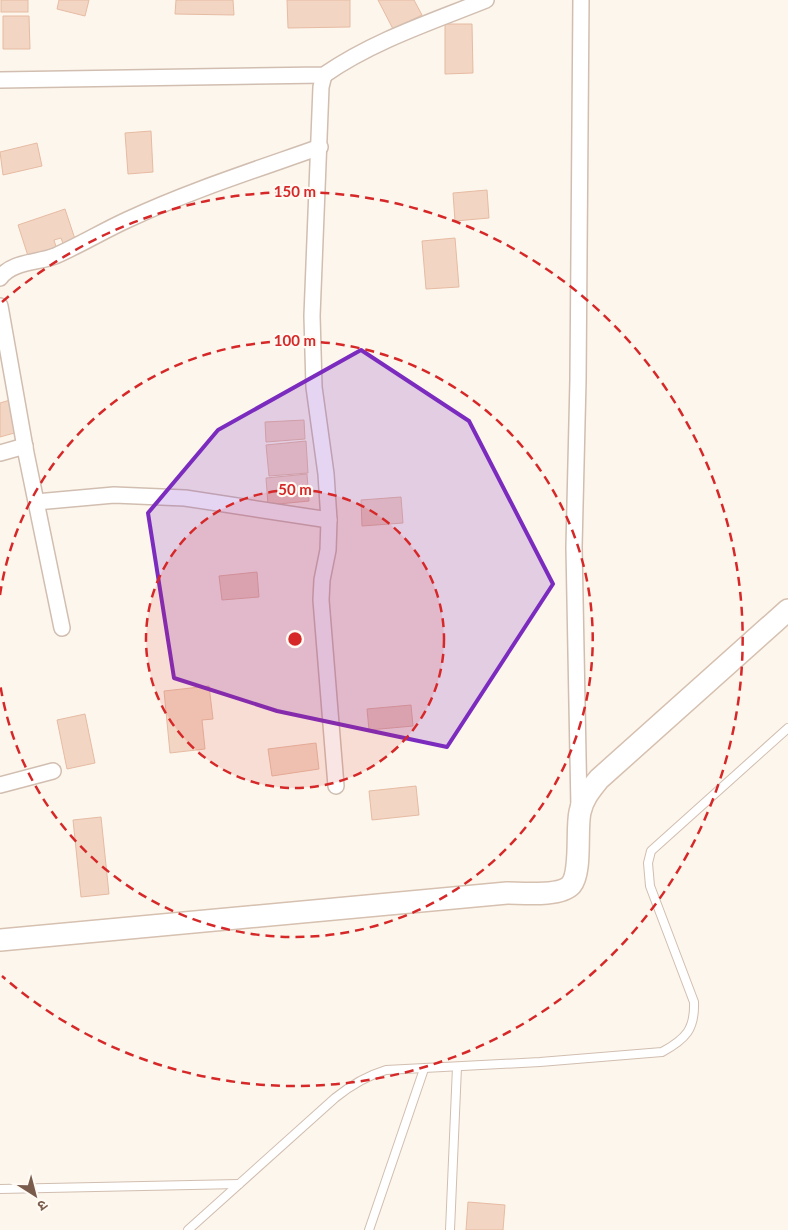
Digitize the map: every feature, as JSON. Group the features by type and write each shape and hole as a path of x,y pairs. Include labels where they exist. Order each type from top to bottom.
{"street":[{"path":"0,80 324,75 353,56 387,39 486,0"},
{"path":"0,940 507,892 560,891 571,885 576,875 579,813 574,547 578,380 581,0"},
{"path":"324,75 321,87 320,147 315,219 312,360 326,474 329,520 328,550 322,580 321,600 336,786"},
{"path":"3,269 53,256 127,220 198,190 320,147"},
{"path":"0,306 25,446 62,628"},
{"path":"0,453 25,446"},
{"path":"36,502 114,495 185,498 329,520"},
{"path":"579,813 588,793 612,766 788,610"},
{"path":"0,784 53,771"}],"lane":[{"path":"188,1230 351,1085 370,1075 386,1070 457,1068 662,1052 677,1044 689,1030 694,1018 694,1002 650,886 648,863 651,851 788,728"},
{"path":"450,1230 457,1068"},
{"path":"369,1230 424,1069"},
{"path":"0,1189 239,1184"}],"highlighted area":[{"path":"361,350 469,421 553,584 447,747 277,711 174,678 148,513 218,430"}],"building":[{"path":"1,0 28,0 28,12 1,12"},
{"path":"59,0 89,0 85,16 57,9"},
{"path":"176,0 233,0 234,15 175,14"},
{"path":"287,0 350,0 350,27 288,28"},
{"path":"378,0 414,0 422,15 393,29"},
{"path":"3,16 29,16 30,49 3,49"},
{"path":"445,24 472,24 473,73 445,74"},
{"path":"151,131 153,172 128,174 125,133"},
{"path":"37,143 42,166 3,175 0,152"},
{"path":"487,190 489,218 455,221 453,193"},
{"path":"65,209 77,245 65,249 61,238 54,240 57,250 29,259 18,225"},
{"path":"455,238 459,287 426,289 422,241"},
{"path":"10,400 18,432 0,437 0,403"},
{"path":"304,420 305,439 266,442 265,422"},
{"path":"306,441 308,473 269,476 266,445"},
{"path":"307,474 309,501 268,505 266,478"},
{"path":"401,497 403,523 362,526 361,500"},
{"path":"257,572 259,597 222,600 219,576"},
{"path":"209,686 213,719 202,720 205,749 170,753 164,691"},
{"path":"411,705 413,726 369,730 367,709"},
{"path":"85,714 95,763 67,769 57,720"},
{"path":"316,743 319,769 272,776 268,749"},
{"path":"416,786 419,815 372,820 369,791"},
{"path":"101,817 109,894 81,897 73,820"},
{"path":"468,1202 505,1205 503,1230 466,1230"}]}
